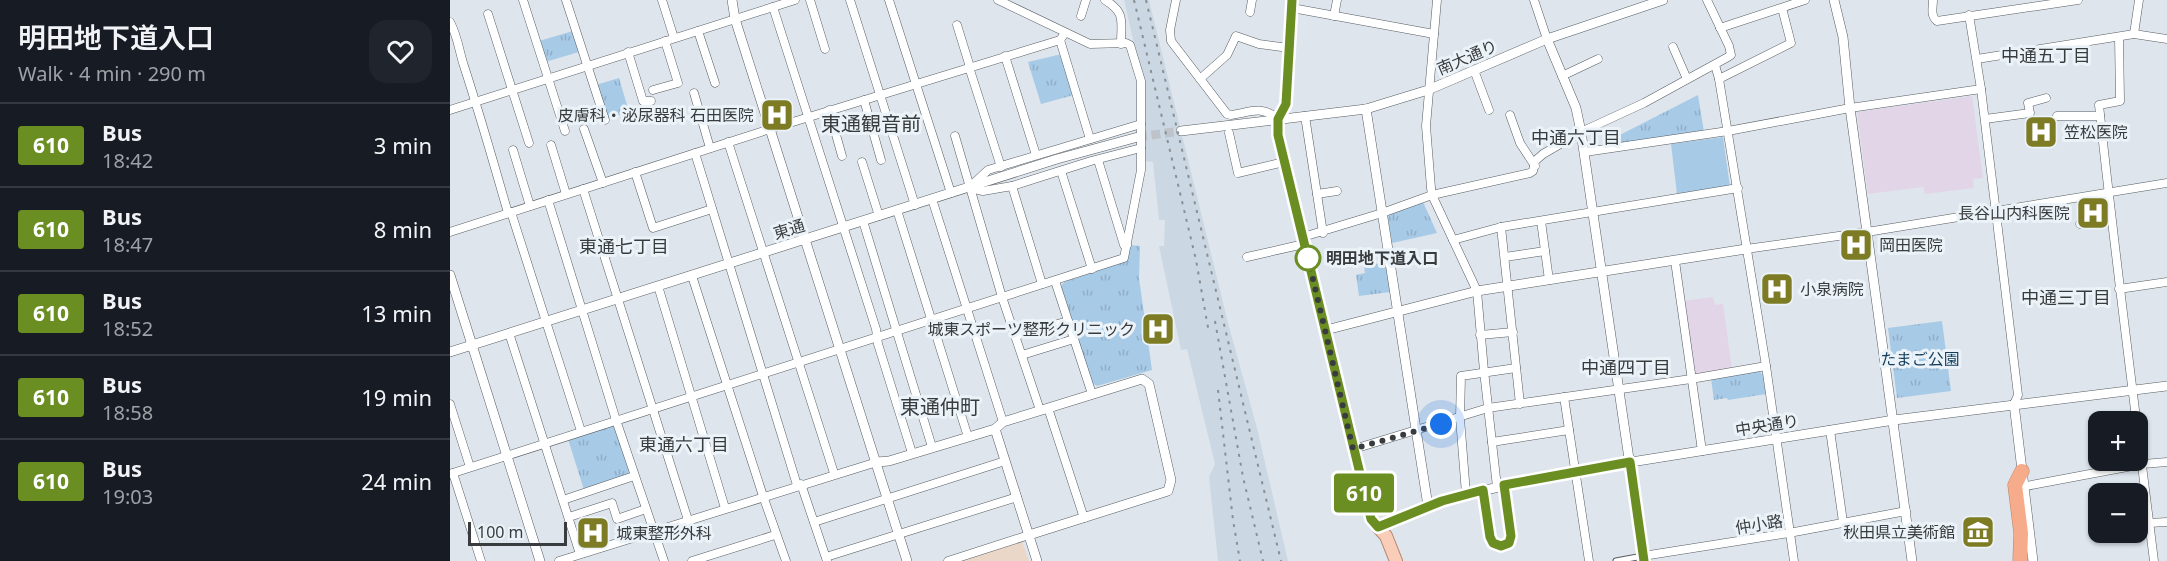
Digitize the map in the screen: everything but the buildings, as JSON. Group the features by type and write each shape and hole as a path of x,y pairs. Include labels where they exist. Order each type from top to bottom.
{"highway":[{"path":"2020,561 2022,471"}],"main road":[{"path":"1378,527 1386,536 1396,561"}],"street":[{"path":"523,0 565,131"},
{"path":"566,0 605,120"},
{"path":"662,0 674,38"},
{"path":"732,0 735,19 907,561"},
{"path":"450,110 795,0"},
{"path":"810,0 825,49"},
{"path":"850,0 915,205"},
{"path":"481,561 452,473 1124,258 1141,170 1141,81 1130,45 1090,44 1062,36 998,0"},
{"path":"1081,16 1086,0"},
{"path":"1106,0 1120,12 1121,44"},
{"path":"1176,0 1170,36 1227,114 1231,116 1263,110 1278,119"},
{"path":"1250,12 1252,0"},
{"path":"1334,16 1336,0"},
{"path":"1437,0 1426,126 1432,195 1477,291 1497,487"},
{"path":"1534,0 1547,39 1576,108 1585,152 1644,558"},
{"name":"南大通り","path":"1278,119 1366,109 1428,90 1547,39 1663,0"},
{"path":"1247,257 1304,240 1432,195 1530,173 1535,166 1535,161 1543,154 1581,132 1644,103 1731,55 1707,0"},
{"path":"1720,28 1805,0"},
{"path":"1834,0 1844,47 1850,108 1912,561"},
{"path":"1933,0 1932,13 1937,21 2078,0"},
{"path":"2134,34 2139,0"},
{"path":"891,1 951,194"},
{"path":"1378,527 1371,519 1353,449 1284,162 1278,135 1278,119 1286,104 1292,4 1334,16 1434,34"},
{"path":"773,7 844,227 912,453"},
{"path":"1719,79 1791,43 1782,8"},
{"path":"488,14 529,143"},
{"path":"1969,15 1981,89 2018,395 2014,404 2022,471"},
{"path":"450,22 457,36 459,52 580,431"},
{"path":"957,25 1000,166"},
{"path":"698,31 715,83"},
{"path":"1977,59 2134,34 2167,39"},
{"path":"450,232 1062,36"},
{"path":"1062,36 1090,139"},
{"path":"1200,79 1227,55 1236,36 1259,44 1289,48"},
{"path":"2119,36 2120,101 2099,105 2119,289 2136,411"},
{"path":"653,90 678,82 665,41"},
{"path":"1673,47 1687,80"},
{"path":"628,52 644,101 651,101"},
{"path":"1005,56 1036,155"},
{"path":"1562,76 1598,59"},
{"path":"1714,65 1719,79 1738,188 1794,561"},
{"path":"1474,70 1489,110"},
{"path":"1585,152 1850,108 1981,89"},
{"path":"693,93 710,148"},
{"path":"1984,119 2030,113 2028,103 2046,98"},
{"path":"864,100 881,160"},
{"path":"1366,109 1428,506"},
{"path":"829,110 842,156"},
{"path":"1510,115 1520,143 1535,166"},
{"path":"1305,116 1323,232"},
{"path":"2057,116 2100,116"},
{"path":"1181,131 1278,119"},
{"path":"969,188 988,170 1141,124"},
{"path":"584,129 603,183"},
{"path":"1229,133 1238,173 1284,162"},
{"path":"955,136 1002,297 1084,518"},
{"name":"東通","path":"450,352 1057,159 1138,137"},
{"path":"728,142 834,474"},
{"path":"551,145 566,194"},
{"path":"969,188 983,191 1012,186 1141,148"},
{"path":"513,150 530,206"},
{"path":"695,153 763,375 826,559 1017,497"},
{"path":"1098,160 1124,245 1127,246"},
{"path":"862,162 879,216"},
{"path":"1061,171 1092,269"},
{"path":"635,172 653,228 712,209"},
{"path":"1326,330 1508,285 1867,232 2167,183"},
{"path":"1012,186 1042,284"},
{"path":"1453,240 1501,227 1738,188"},
{"path":"583,189 688,520"},
{"path":"1317,194 1337,191"},
{"path":"932,199 1003,422"},
{"path":"548,200 616,420 664,561"},
{"path":"897,210 968,437"},
{"path":"2080,224 2111,220"},
{"path":"863,221 933,447"},
{"path":"1541,221 1549,280"},
{"path":"1501,227 1520,404"},
{"path":"1505,257 1545,251"},
{"path":"1675,261 1702,451"},
{"path":"450,275 540,561"},
{"path":"692,276 762,496 786,561"},
{"path":"1055,280 1092,394"},
{"path":"2119,289 2167,282"},
{"path":"658,286 725,508"},
{"path":"1016,336 1068,321"},
{"path":"1480,335 1512,332"},
{"path":"509,333 580,554"},
{"path":"1022,355 1074,339"},
{"path":"1353,449 1488,408 1766,366"},
{"path":"1466,494 1460,418 1461,376 1516,368"},
{"path":"559,561 799,484 877,462 889,461 995,429 1003,422 1092,394 1142,379 1149,384 1171,480 1168,491 1029,535 967,558 948,561"},
{"name":"中央通り","path":"1378,527 1428,506 1466,494 1575,471 1894,420 2167,386"},
{"path":"1564,397 1588,561"},
{"path":"451,409 470,467"},
{"path":"995,429 1037,561"},
{"path":"1492,442 1569,430"},
{"path":"1830,430 1843,522"},
{"path":"814,522 1005,461"},
{"path":"2148,464 2167,462"},
{"path":"2033,561 2020,488 2107,471"},
{"path":"2144,471 2154,561"},
{"path":"563,500 634,476"},
{"path":"569,517 612,503 617,519 646,509"},
{"name":"仲小路","path":"1616,561 1789,533 1906,511"},
{"path":"2149,523 2167,522"},
{"path":"692,561 775,535"}],"shaded area":[{"path":"1124,0 1149,0 1228,323 1257,428 1288,561 1218,561 1209,477 1215,464 1187,349 1181,350 1159,246 1164,246 1165,220 1159,220 1153,162 1144,161 1142,79"},
{"path":"1972,96 1983,178 1973,179 1974,188 1925,194 1923,187 1868,194 1857,112"},
{"path":"1713,297 1715,305 1723,304 1732,369 1692,375 1683,301"},
{"path":"1021,539 1029,561 952,561"}],"green space":[{"path":"573,31 579,52 545,62 539,41"},
{"path":"1062,54 1074,95 1041,104 1028,62"},
{"path":"619,78 629,112 606,119 596,85"},
{"path":"1698,95 1704,132 1613,147 1612,139"},
{"path":"1723,137 1730,187 1677,194 1671,144"},
{"path":"1423,202 1437,233 1392,243 1388,218 1390,213"},
{"path":"1129,245 1140,246 1139,278 1152,370 1097,386 1092,383 1061,286 1064,282 1125,261"},
{"path":"1386,262 1390,292 1359,296 1356,275 1365,273 1364,266"},
{"name":"たまご公園","path":"1942,321 1951,391 1897,398 1888,328"},
{"path":"1759,371 1763,375 1766,394 1714,400 1711,379"},
{"path":"611,425 615,427 629,472 628,476 584,490 568,439"}],"tunnel":[{"path":"1138,137 1181,131"}],"railway":[{"path":"1134,0 1196,260 1209,333"},
{"path":"1146,0 1281,561"},
{"path":"1215,321 1243,477 1263,561"},
{"path":"1218,390 1240,561"}],"bus line":[{"name":"610","path":"1292,0 1286,104 1278,119 1278,135 1371,519 1378,527 1442,501 1483,490 1490,537 1493,543 1501,546 1509,543 1511,536 1504,485 1630,462 1644,561"}],"place":[{"name":"皮膚科・泌尿器科 石田医院","path":"777,115"},
{"name":"笠松医院","path":"2041,132"},
{"name":"長谷山内科医院","path":"2093,213"},
{"name":"岡田医院","path":"1856,245"},
{"name":"明田地下道入口","path":"1308,258"},
{"name":"小泉病院","path":"1777,289"},
{"name":"城東スポーツ整形クリニック","path":"1158,329"},
{"name":"秋田県立美術館","path":"1978,532"},
{"name":"城東整形外科","path":"593,533"}],"district":[{"name":"中通五丁目","path":"2046,56"},
{"name":"東通観音前","path":"871,124"},
{"name":"中通六丁目","path":"1576,138"},
{"name":"東通七丁目","path":"624,247"},
{"name":"中通三丁目","path":"2066,298"},
{"name":"中通四丁目","path":"1626,368"},
{"name":"東通仲町","path":"940,407"},
{"name":"東通六丁目","path":"684,445"}],"route":[{"path":"1308,258 1353,449 1441,424"}]}
